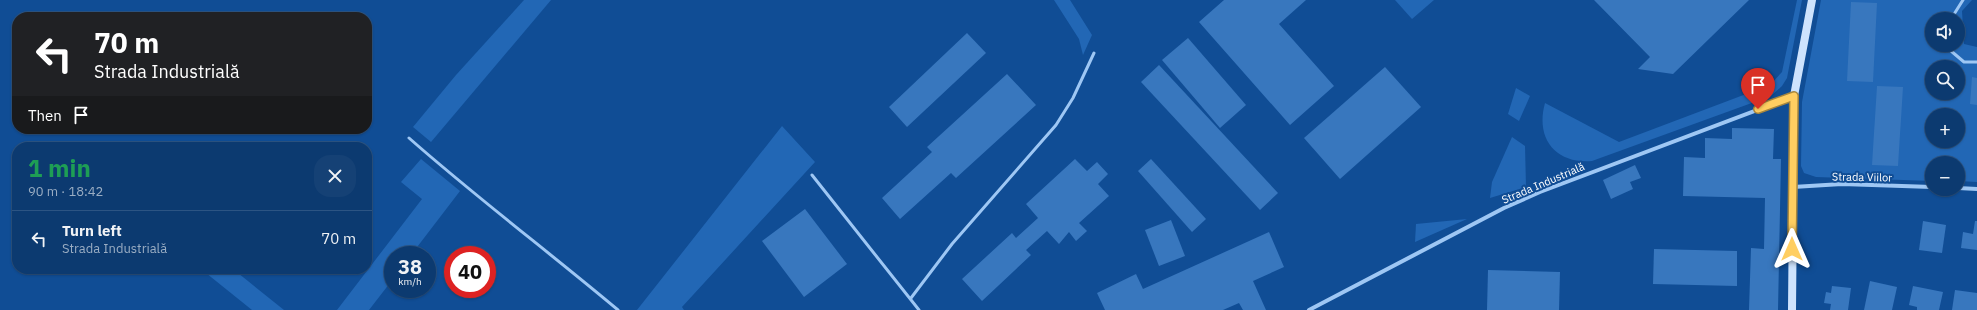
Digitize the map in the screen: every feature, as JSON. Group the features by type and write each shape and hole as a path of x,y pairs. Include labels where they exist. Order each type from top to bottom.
{"street":[{"path":"1792,310 1794,96 1812,0"},
{"name":"Strada Industrială","path":"1309,310 1504,208 1540,192 1794,96"},
{"name":"Strada Viilor","path":"1793,188 1842,184 1925,187"},
{"path":"1965,188 1977,189"}],"lane":[{"path":"1955,12 1963,0"},
{"path":"1952,52 1964,62 1977,62"},
{"path":"911,298 952,244 1056,125 1079,87 1094,53"},
{"path":"409,138 458,182 526,234 618,310"},
{"path":"812,175 919,310"}],"shaded area":[{"path":"524,0 551,0 431,142 413,127 456,75"},
{"path":"1054,0 1070,0 1092,35 1083,55 1079,39"},
{"path":"1395,0 1434,0 1412,19"},
{"path":"1797,0 1802,0 1787,78 1782,86 1771,96 1592,161 1579,161 1568,158 1551,147 1543,128 1545,103 1619,142 1770,85 1782,72"},
{"path":"1821,0 1972,0 1962,12 1925,12 1925,52 1965,52 1965,44 1977,47 1977,182 1965,181 1965,156 1925,156 1925,181 1816,177 1804,173 1801,166 1802,102"},
{"path":"1516,88 1530,96 1519,121 1508,114"},
{"path":"782,126 815,162 682,307 684,310 637,310"},
{"path":"1512,137 1525,146 1526,187 1490,198 1492,182"},
{"path":"421,159 460,191 418,246 386,246 422,199 401,182"},
{"path":"1467,219 1415,242 1416,224"},
{"path":"384,249 384,291 369,310 337,310 365,274 372,274 372,264"},
{"path":"207,274 239,274 284,310 252,310"}],"building":[{"path":"1224,0 1306,0 1279,24 1334,86 1290,125 1199,22"},
{"path":"1594,0 1749,0 1673,74 1638,69 1650,57"},
{"path":"1851,2 1877,3 1873,82 1847,81"},
{"path":"967,33 986,53 907,127 889,107"},
{"path":"1188,38 1246,105 1220,128 1162,60"},
{"path":"1159,65 1278,193 1260,210 1141,82"},
{"path":"1385,67 1421,107 1340,179 1304,138"},
{"path":"1007,74 1036,105 956,178 951,173 900,219 882,198 932,152 927,147"},
{"path":"1972,77 1977,78 1977,105 1970,104"},
{"path":"1877,86 1903,87 1898,166 1872,165"},
{"path":"1732,128 1774,129 1773,159 1781,159 1778,310 1749,310 1751,248 1764,249 1765,198 1683,196 1684,157 1705,158 1705,138 1732,139"},
{"path":"1075,159 1087,171 1097,162 1108,174 1098,184 1109,196 1079,223 1087,231 1076,241 1069,232 1059,244 1047,231 1026,250 1031,255 982,301 962,279 1012,233 1016,238 1038,218 1026,204"},
{"path":"1151,159 1206,219 1192,232 1138,171"},
{"path":"1635,165 1641,178 1630,182 1633,189 1611,199 1603,180"},
{"path":"805,209 847,264 804,297 762,241"},
{"path":"1171,220 1185,256 1159,266 1145,230"},
{"path":"1923,221 1946,225 1942,253 1919,250"},
{"path":"1975,221 1977,221 1977,250 1961,248 1963,232 1973,234"},
{"path":"1269,232 1284,267 1253,281 1266,310 1243,310 1239,303 1223,310 1105,310 1097,293 1136,274 1143,289"},
{"path":"1654,249 1737,251 1737,286 1653,284"},
{"path":"1488,270 1560,272 1559,310 1487,310"},
{"path":"1870,281 1897,287 1892,310 1864,310"},
{"path":"1832,286 1851,288 1848,310 1830,310 1831,304 1824,303 1826,292 1831,293"},
{"path":"1913,286 1943,292 1939,310 1917,310 1917,307 1909,305"},
{"path":"1955,290 1977,293 1977,310 1952,310"}],"route":[{"path":"1758,109 1794,96 1792,249"}]}
